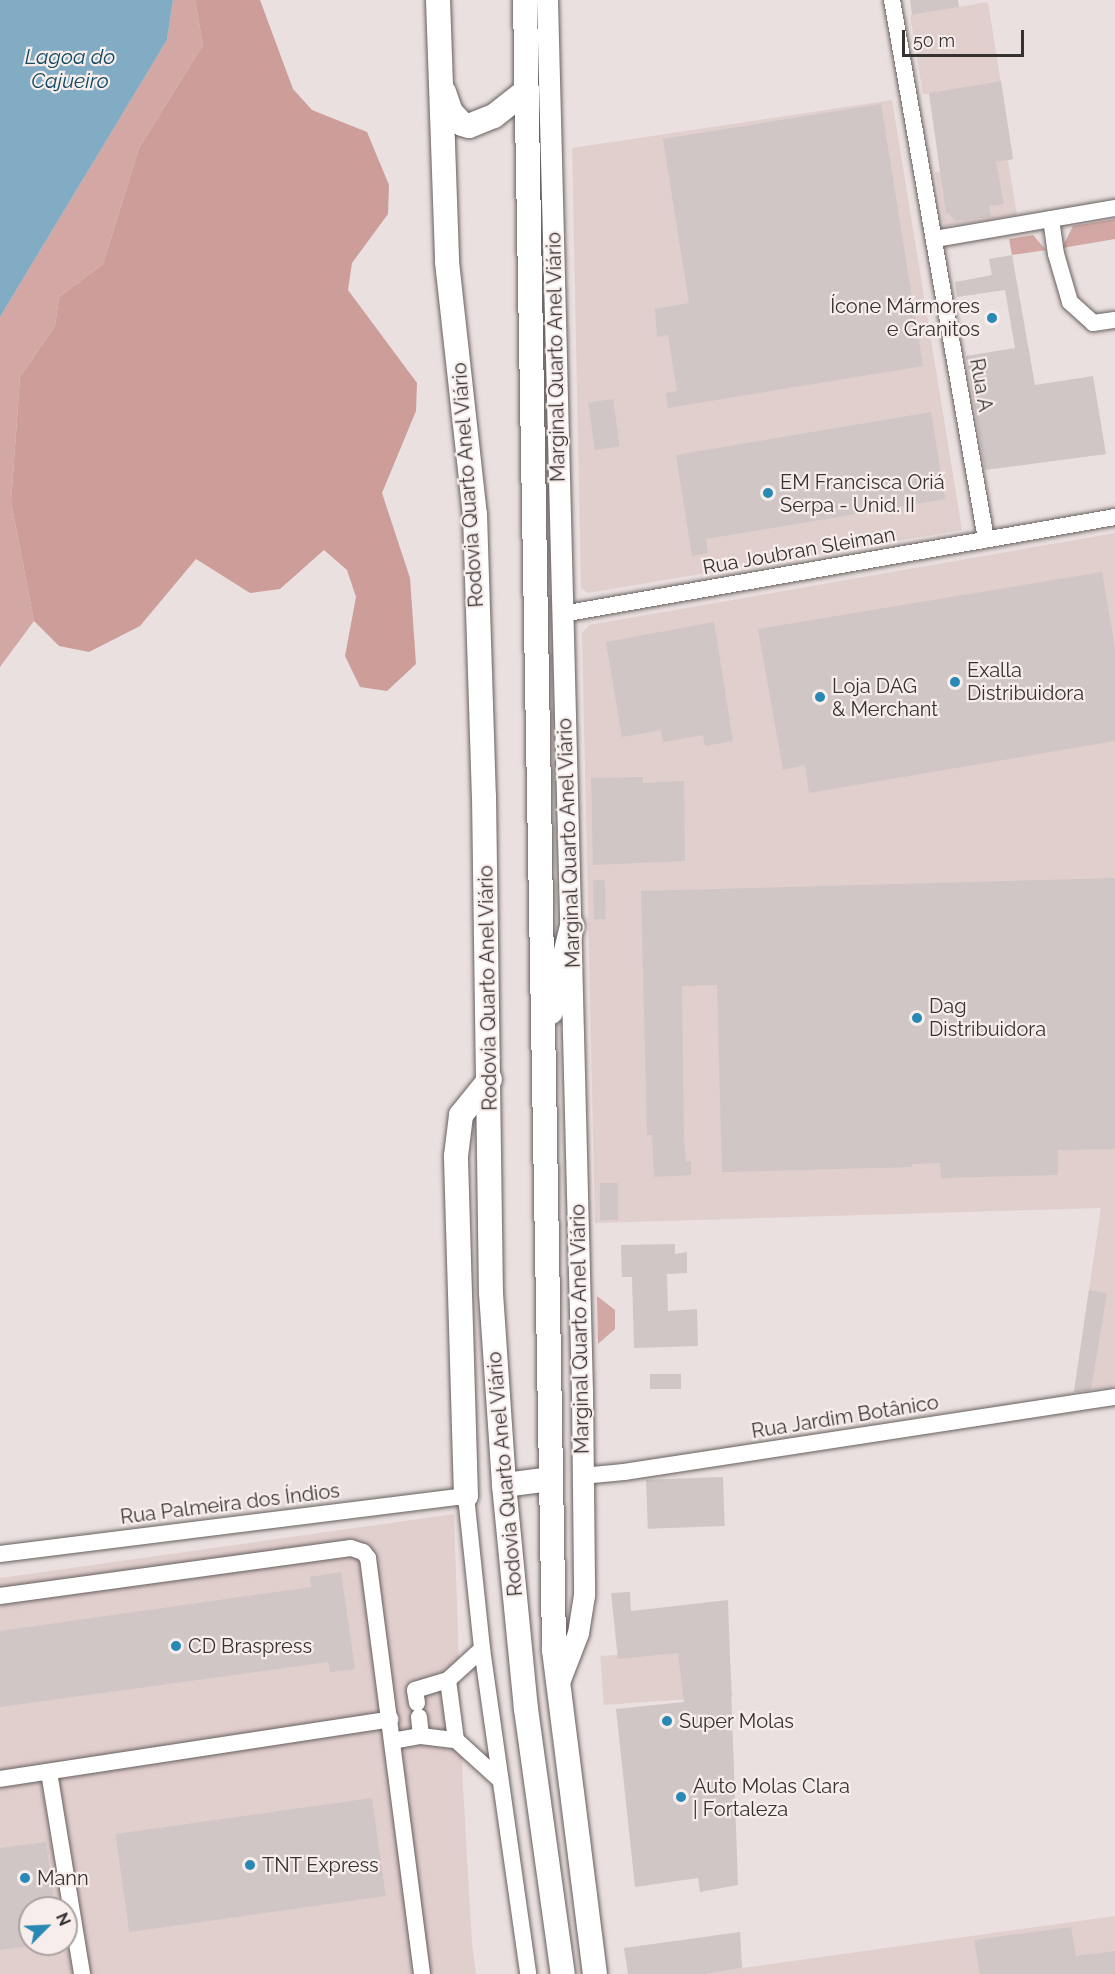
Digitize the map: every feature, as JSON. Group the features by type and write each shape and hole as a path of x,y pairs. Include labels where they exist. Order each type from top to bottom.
{"highway":[{"name":"Rodovia Quarto Anel Viário","path":"438,0 447,262 475,514 490,1079 491,1293 504,1485 526,1709 563,1974"},
{"name":"Rodovia Quarto Anel Viário","path":"525,0 549,1479 554,1650 595,1974"},
{"path":"440,81 451,112 462,124 470,126 494,116 527,90"},
{"path":"542,1056 572,926"},
{"path":"466,1496 456,1156 461,1115 490,1079"},
{"path":"504,1485 549,1479"}],"main road":[{"name":"Marginal Quarto Anel Viário","path":"547,0 572,926 584,1595 578,1633 559,1682"}],"street":[{"name":"Rua A","path":"892,0 986,539"},
{"path":"935,239 1115,208"},
{"path":"1051,219 1056,254 1070,302 1093,323 1115,320"},
{"name":"Rua Joubran Sleiman","path":"562,614 1115,517"},
{"name":"Rua Jardim Botânico","path":"582,1476 624,1473 1115,1397"},
{"path":"466,1496 482,1648 528,1974"},
{"name":"Rua Palmeira dos Índios","path":"0,1554 466,1496"},
{"path":"0,1596 351,1548 358,1549 368,1558 422,1974"},
{"path":"417,1703 448,1680 482,1648"},
{"path":"448,1680 456,1740"},
{"path":"385,1692 417,1703"},
{"path":"417,1703 421,1736"},
{"path":"0,1779 390,1719"},
{"path":"392,1741 421,1736 456,1740 500,1779"},
{"path":"49,1772 82,1974"}],"shaded area":[{"path":"173,0 195,0 203,45 139,148 103,264 59,297 55,326 20,377 11,502 34,621 0,667 0,317 167,40"},
{"path":"195,0 260,0 293,89 312,110 367,132 389,185 388,214 352,263 348,290 417,383 416,411 382,493 410,578 416,664 387,691 360,687 345,656 356,597 347,570 324,550 280,589 250,593 196,559 140,626 89,652 59,646 34,621 11,502 20,377 55,326 59,297 103,264 139,148 203,45"},
{"path":"988,2 1013,159 1008,160 1017,215 944,226 935,172 941,171 929,94 923,94 910,15"},
{"path":"892,100 962,530 588,593 581,588 572,148"},
{"path":"1115,219 1115,239 1062,248 1073,226"},
{"path":"1033,235 1046,250 1012,255 1009,239"},
{"path":"1115,533 1115,1386 1074,1392 1101,1208 595,1223 582,633 589,625"},
{"path":"597,1296 615,1310 615,1329 598,1344"},
{"path":"454,1514 463,1786 472,1944 476,1974 0,1974 0,1578"},
{"path":"729,1647 732,1696 604,1705 600,1656"},
{"path":"1115,1916 1115,1974 705,1974 742,1968"}],"water":[{"name":"Lagoa do Cajueiro","path":"0,0 173,0 167,40 0,317"}],"building":[{"path":"910,0 958,0 959,7 912,15"},
{"path":"1001,81 1013,159 996,162 1004,204 989,206 991,217 955,221 949,213 946,214 929,93"},
{"path":"881,104 923,366 668,408 666,393 677,391 668,335 657,337 655,309 689,303 663,139"},
{"path":"1012,255 1035,385 1093,376 1106,454 985,470 966,356 1015,348 1005,290 957,297 955,282 992,275 989,259"},
{"path":"613,399 620,447 595,450 588,402"},
{"path":"931,412 945,499 706,539 708,553 692,556 676,455"},
{"path":"1102,572 1115,647 1115,741 809,793 805,765 783,770 758,629"},
{"path":"714,622 733,741 705,746 703,735 663,742 661,730 622,737 606,642"},
{"path":"643,777 643,783 684,781 685,861 593,865 591,778"},
{"name":"Dag Distribuidora","path":"1115,878 1115,1149 1058,1150 1058,1175 941,1178 940,1163 912,1164 912,1167 722,1172 717,985 682,986 684,1139 686,1162 691,1161 691,1175 654,1177 652,1135 647,1135 641,891"},
{"path":"593,880 605,880 606,919 594,919"},
{"path":"600,1183 618,1183 618,1220 600,1220"},
{"path":"675,1244 675,1254 687,1252 687,1273 667,1274 668,1311 697,1309 698,1346 634,1348 632,1277 622,1277 621,1245"},
{"path":"1089,1290 1107,1293 1091,1390 1074,1392"},
{"path":"650,1374 681,1374 681,1389 650,1389"},
{"path":"723,1477 725,1526 648,1529 646,1480"},
{"name":"CD Braspress","path":"341,1572 355,1669 330,1672 328,1662 0,1707 0,1631 311,1587 310,1577"},
{"path":"630,1592 631,1611 728,1600 738,1885 700,1892 698,1878 635,1887 616,1709 684,1702 678,1653 618,1659 611,1593"},
{"name":"TNT Express","path":"372,1798 386,1896 129,1932 116,1834"},
{"name":"Mann","path":"46,1842 53,1896 18,1896 18,1948 0,1950 0,1848"},
{"path":"1071,1927 1076,1956 1115,1951 1115,1974 980,1974 974,1940"},
{"path":"740,1932 742,1968 705,1974 628,1974 624,1948"}],"place":[{"name":"Ícone Mármores e Granitos","path":"992,318"},
{"name":"EM Francisca Oriá Serpa - Unid. II","path":"768,493"},
{"name":"Exalla Distribuidora","path":"955,682"},
{"name":"Loja DAG & Merchant","path":"820,697"},
{"name":"Dag Distribuidora","path":"917,1018"},
{"name":"CD Braspress","path":"176,1646"},
{"name":"Super Molas","path":"667,1721"},
{"name":"Auto Molas Clara | Fortaleza","path":"681,1797"},
{"name":"TNT Express","path":"250,1865"},
{"name":"Mann","path":"25,1878"}]}
